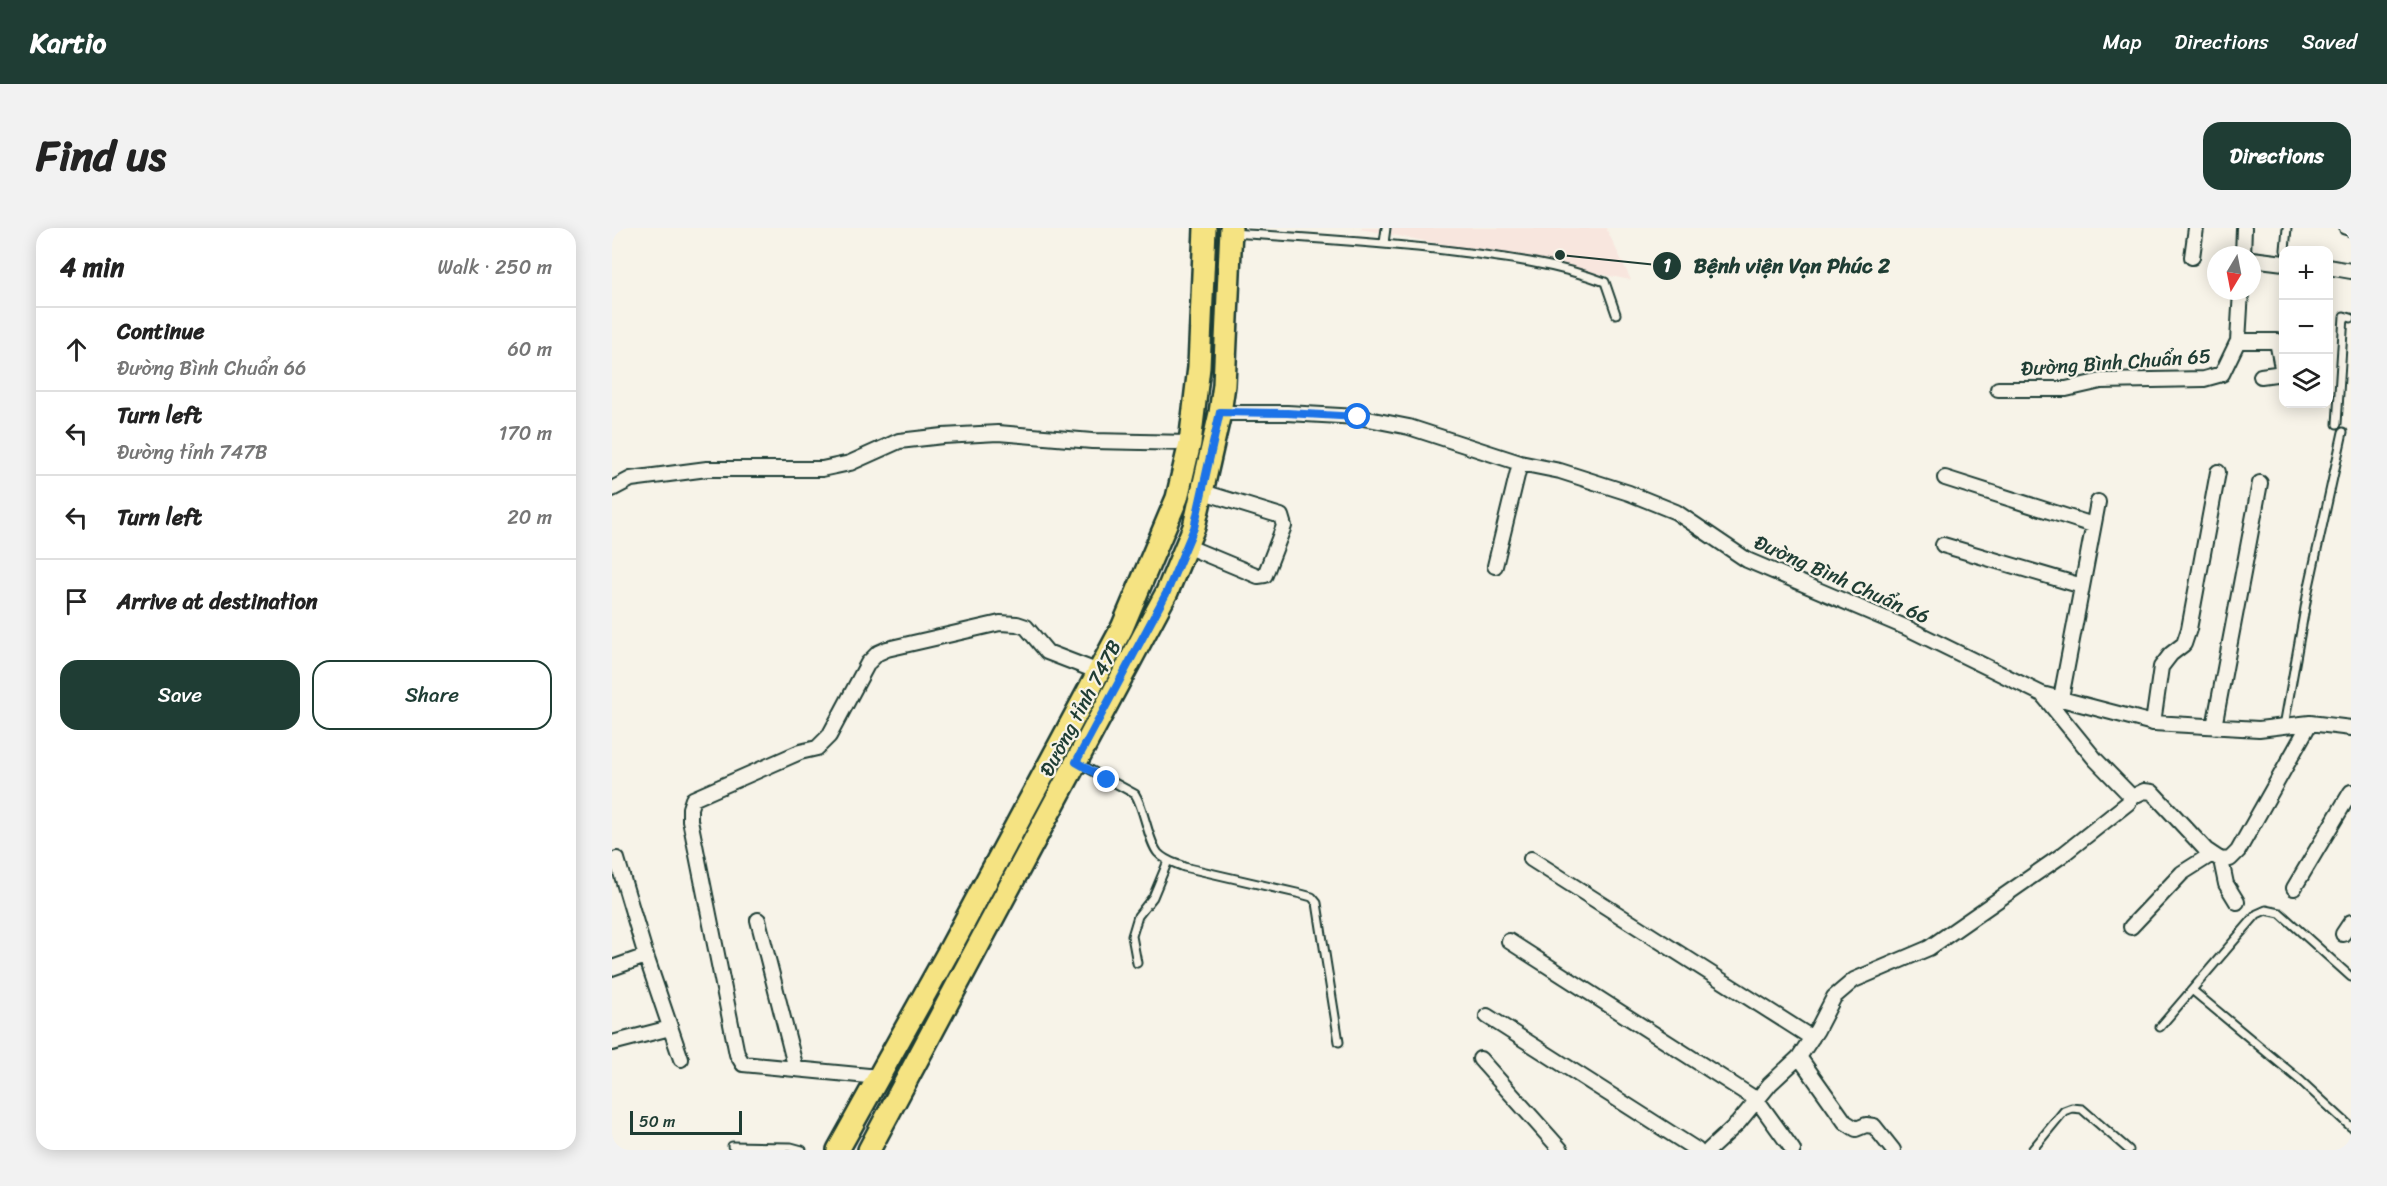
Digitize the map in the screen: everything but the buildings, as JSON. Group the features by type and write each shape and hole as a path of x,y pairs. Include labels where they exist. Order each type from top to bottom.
{"main road":[{"name":"Đường tỉnh 747B","path":"838,1150 969,914 1127,619 1177,498 1190,443 1199,368 1205,228"},
{"name":"Đường tỉnh 747B","path":"869,1150 1167,592 1194,528 1224,385 1231,230"},
{"path":"969,914 989,926"}],"street":[{"path":"2192,257 2196,228"},
{"path":"2243,246 2244,228"},
{"path":"2261,260 2279,262"},
{"path":"2333,268 2351,271"},
{"name":"Đường Bình Chuẩn 65","path":"1998,389 2066,389 2101,381 2204,379 2222,374 2238,341 2240,300"},
{"path":"2238,341 2277,341 2283,373 2261,376"},
{"name":"Đường Bình Chuẩn 66","path":"1220,412 1358,417 1409,427 1520,463 1560,471 1619,490 1676,512 1746,560 1905,627 2042,694 2152,723 2259,729 2310,723 2351,728"},
{"path":"612,489 631,479 707,469 822,469 849,463 899,441 943,436 998,433 1092,441 1190,443"},
{"path":"1495,566 1520,463"},
{"path":"2152,723 2161,667 2171,654 2184,644 2189,629 2218,472"},
{"path":"1945,478 2093,525"},
{"path":"2214,728 2260,483"},
{"path":"1186,546 1258,576 1265,575 1284,526 1281,516 1203,492"},
{"path":"2061,698 2098,501"},
{"path":"1943,545 2082,586"},
{"path":"879,1077 743,1064 736,1054 690,820 693,799 800,752 817,748 829,736 868,663 887,649 1000,623 1017,624 1026,627 1047,652 1099,672"},
{"path":"2042,694 2095,759 2132,796"},
{"path":"2131,927 2182,873 2216,857 2230,859 2238,851 2310,723"},
{"path":"1709,1150 1738,1123 1770,1084 1799,1057 1834,998 1854,980 1929,948 2061,856 2128,803 2132,796 2144,791 2152,792 2216,857 2226,884 2237,902"},
{"path":"2294,888 2351,792"},
{"path":"612,861 617,859 646,956 681,1059"},
{"path":"1531,859 1812,1038"},
{"path":"758,920 796,1069"},
{"path":"2343,934 2351,922"},
{"path":"1509,940 1757,1100 1793,1150"},
{"path":"612,968 646,956"},
{"path":"1486,1016 1697,1150"},
{"path":"612,1043 670,1028"},
{"path":"1799,1057 1845,1122 1856,1129 1866,1125 1874,1126 1893,1150"},
{"path":"1480,1059 1529,1117 1561,1150"}],"lane":[{"path":"1384,243 1386,228"},
{"path":"2285,246 2287,228"},
{"path":"1231,230 1384,243 1505,257 1588,275 1605,282 1616,314"},
{"path":"2337,424 2344,316 2351,318"},
{"path":"2284,726 2308,591 2343,432"},
{"path":"1076,762 1135,794 1140,801 1157,852 1168,861 1184,867 1312,897 1317,903 1339,1042"},
{"path":"1137,963 1132,936 1138,916 1153,897 1168,861"},
{"path":"2160,1027 2257,914 2266,910 2280,913 2351,977"},
{"path":"2192,990 2301,1081 2351,1127"},
{"path":"2032,1150 2064,1111 2073,1108 2082,1109 2129,1150"},
{"path":"732,1146 802,1150"}],"shaded area":[{"path":"1352,228 1606,228 1631,280 1372,231"}],"place":[{"name":"Bệnh viện Vạn Phúc 2","path":"1560,255"}],"route":[{"path":"1107,780 1076,762 1167,592 1194,528 1220,412 1358,417"}]}
